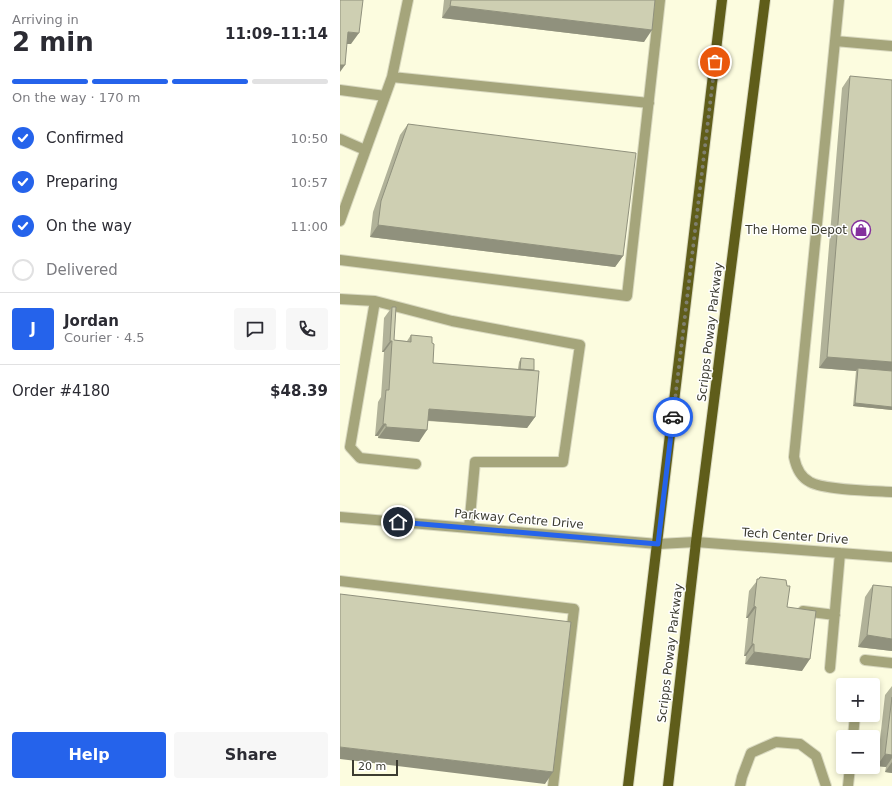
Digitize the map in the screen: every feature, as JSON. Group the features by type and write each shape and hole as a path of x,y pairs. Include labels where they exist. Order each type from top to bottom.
{"main road":[{"path":"628,786 722,0"},
{"name":"Scripps Poway Parkway","path":"668,786 696,542 765,0"}],"street":[{"path":"340,220 392,77 408,0"},
{"path":"340,260 627,296 660,0"},
{"path":"839,0 794,457 796,468 809,482 821,486 892,492"},
{"path":"835,41 892,46"},
{"path":"392,77 649,103"},
{"path":"340,90 385,96"},
{"path":"340,139 365,150"},
{"path":"340,299 375,301 452,321 580,346 563,462 475,462 469,528"},
{"path":"375,301 350,446 360,458 416,464"},
{"name":"Parkway Centre Drive","path":"340,517 658,544 696,542"},
{"name":"Tech Center Drive","path":"696,542 892,557"},
{"path":"830,668 840,553"},
{"path":"340,581 574,609 553,786"},
{"path":"793,610 835,615"},
{"path":"865,660 892,663"},
{"path":"740,786 751,753 776,742 800,744 816,756 826,786"},
{"path":"848,786 849,774"}],"building":[{"path":"340,0 363,0 359,33 348,32 345,65 340,65"},
{"path":"451,0 655,0 652,30 450,6"},
{"name":"The Home Depot","path":"850,76 892,80 892,362 827,357"},
{"path":"408,124 636,153 623,256 378,225 381,201"},
{"path":"392,307 396,307 394,340 411,342 411,335 432,337 432,343 434,344 433,363 539,371 535,417 429,409 427,430 386,427 386,424 383,424 386,390 389,390 392,341 390,341"},
{"path":"521,358 534,359 534,370 520,369"},
{"path":"858,368 892,371 892,407 855,403"},
{"path":"760,577 786,580 787,586 790,586 787,607 816,611 810,659 754,652 754,644 752,644 756,607 754,606 757,579"},
{"path":"873,585 892,587 892,639 867,635"},
{"path":"340,594 571,622 553,772 340,747"},
{"path":"892,697 892,755 885,754"}],"way so far":[{"path":"673,417 715,62"}],"place":[{"name":"The Home Depot","path":"861,230"}],"route":[{"path":"398,522 658,544 673,417"}]}
